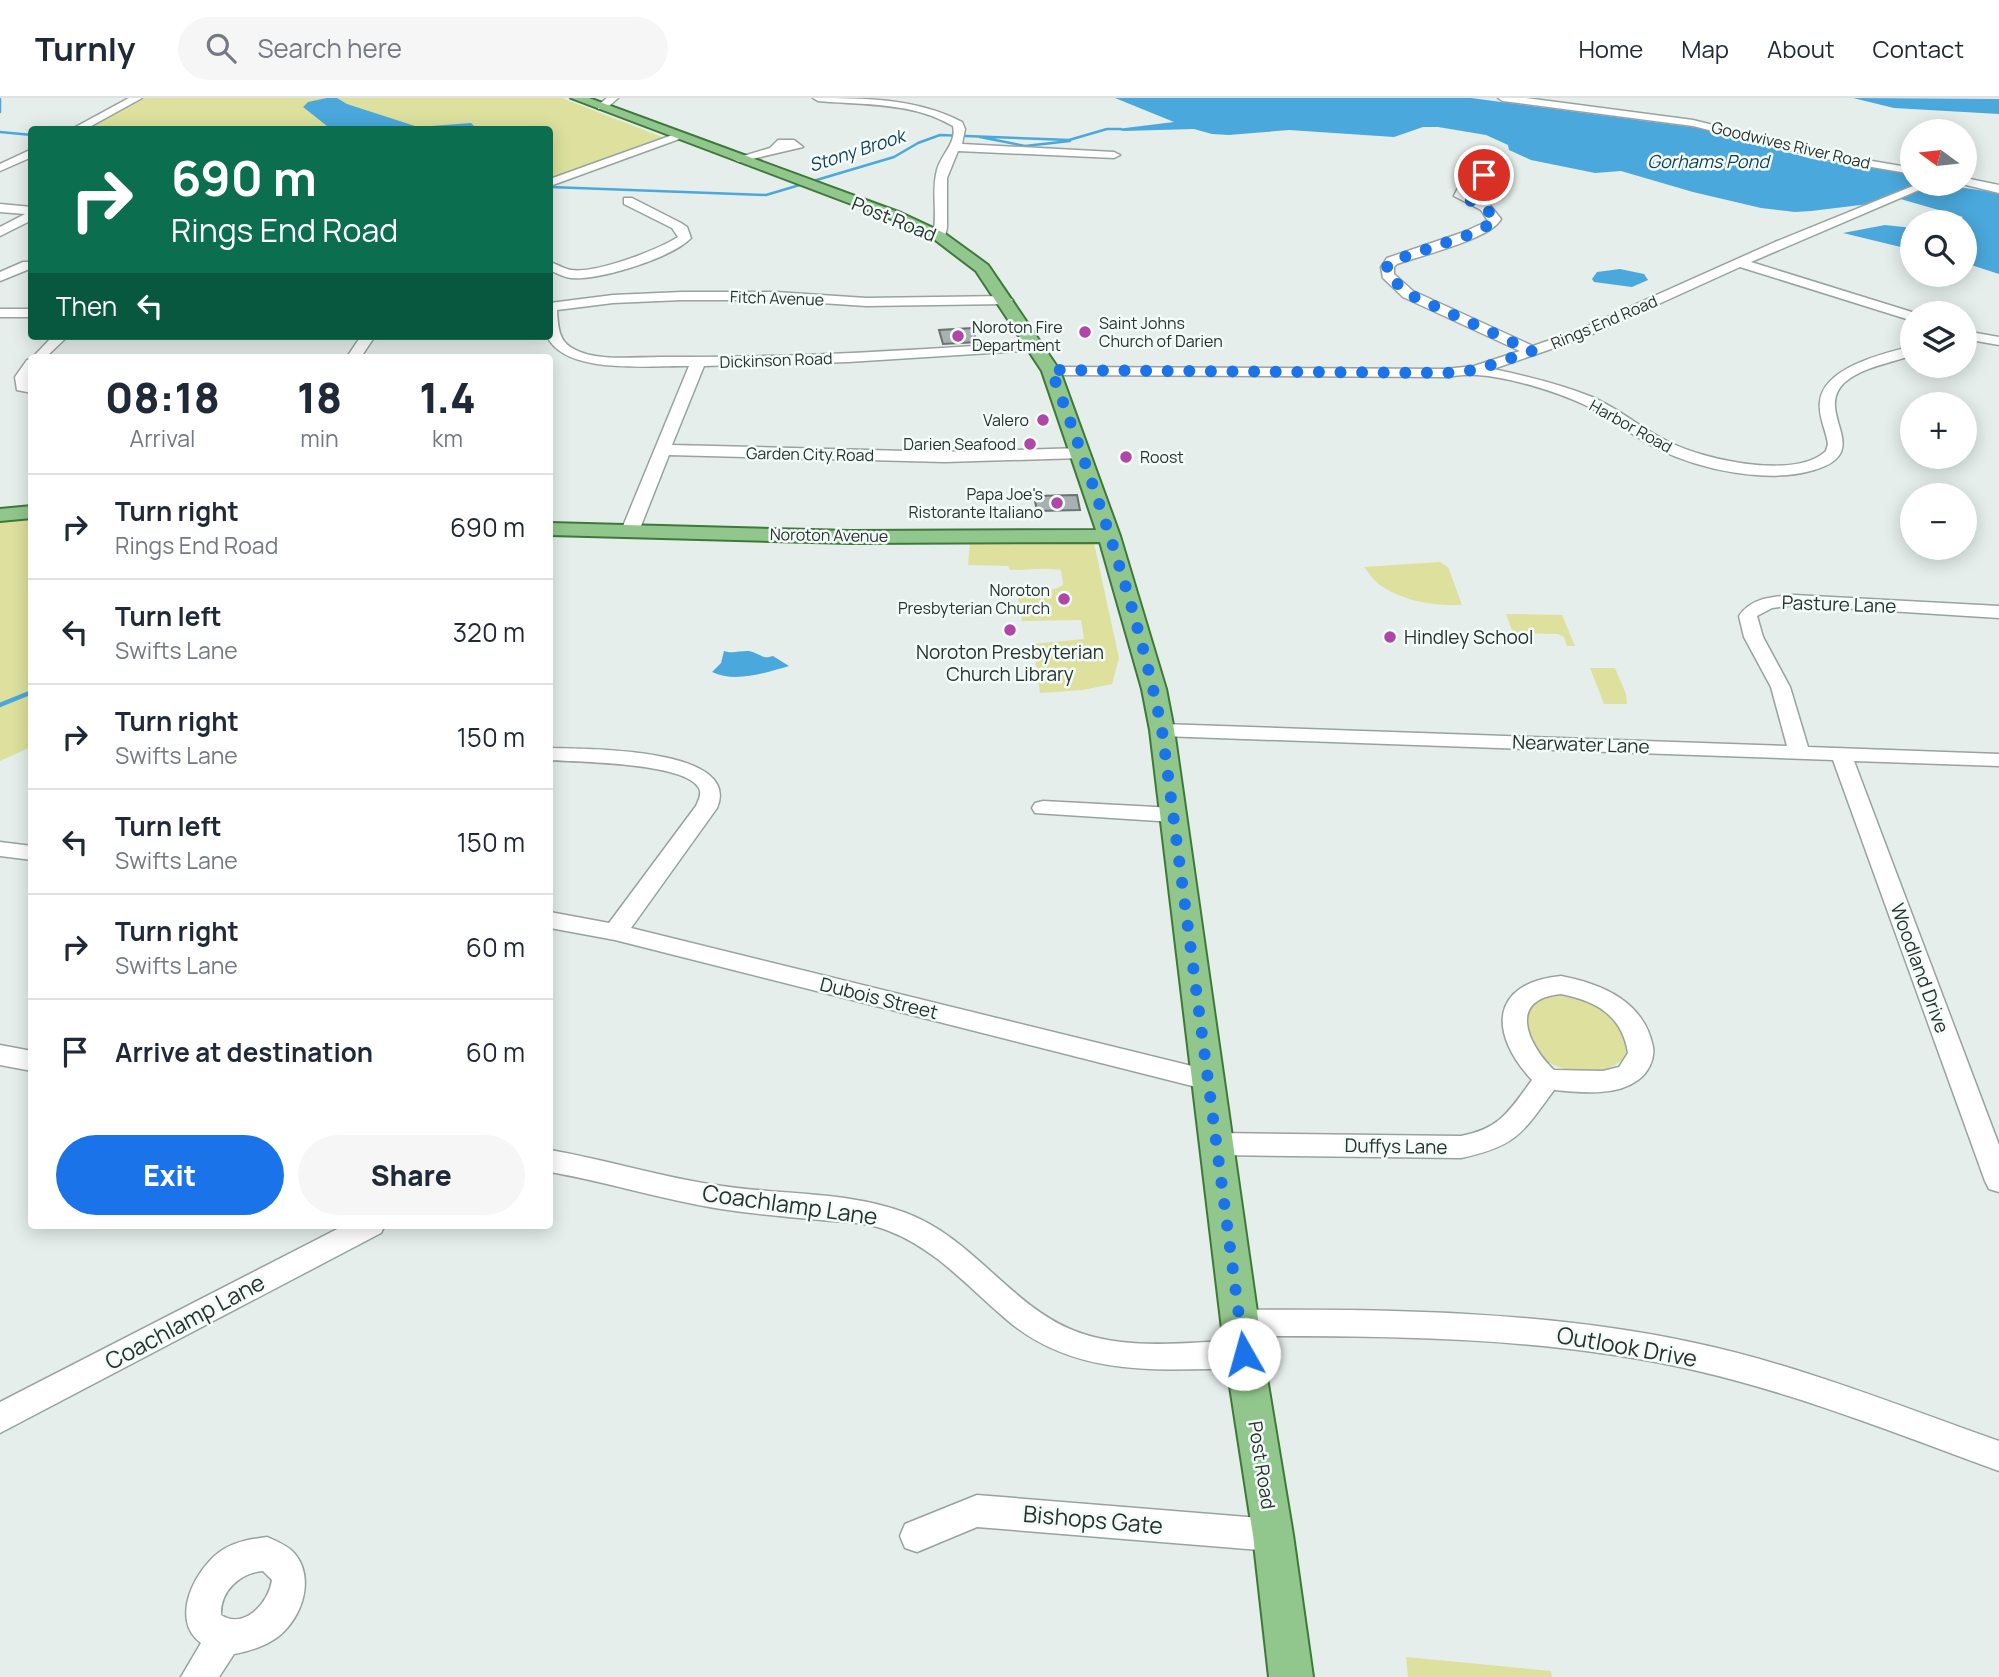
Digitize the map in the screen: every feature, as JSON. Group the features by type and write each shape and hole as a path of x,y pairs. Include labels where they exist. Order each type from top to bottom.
{"main road":[{"name":"Post Road","path":"577,98 608,103 678,136 896,216 939,236 982,268 1051,370 1109,536 1154,689 1162,730 1244,1354 1292,1677"},
{"path":"0,514 28,512"},
{"name":"Noroton Avenue","path":"553,528 850,537 1109,536"}],"street":[{"path":"83,126 137,98"},
{"path":"818,98 936,112 958,124 958,139 942,175 942,225 939,236"},
{"name":"Goodwives River Road","path":"1503,98 1635,110 1708,125 1825,156 1900,170"},
{"path":"553,182 678,136"},
{"path":"958,139 1114,155"},
{"path":"739,159 777,149"},
{"path":"0,168 28,154"},
{"path":"1478,172 1486,177 1482,184 1462,190 1460,196 1491,212 1495,219 1493,223 1468,235 1392,261 1387,267 1388,275 1408,294 1532,351"},
{"path":"1978,184 1999,189"},
{"name":"Rings End Road","path":"1051,370 1445,373 1476,370 1581,334 1740,263 1901,196"},
{"path":"553,267 572,275 646,258 674,247 685,238 683,230 673,223 643,211 628,201"},
{"path":"0,208 28,212"},
{"path":"0,233 28,216"},
{"path":"1740,263 1900,313"},
{"path":"0,277 28,265"},
{"path":"553,297 572,275"},
{"name":"Fitch Avenue","path":"553,299 776,296 866,302 1006,300"},
{"path":"0,313 28,313"},
{"path":"1977,337 1999,341"},
{"name":"Dickinson Road","path":"553,338 556,344 571,354 612,360 698,362 842,358 1036,346"},
{"path":"41,354 57,340"},
{"name":"Harbor Road","path":"1476,370 1587,401 1681,453 1722,464 1780,469 1824,462 1832,456 1837,449 1837,440 1826,408 1827,398 1839,380 1870,364 1900,355"},
{"path":"630,531 698,362"},
{"path":"28,369 22,377 22,387 28,388"},
{"name":"Garden City Road","path":"664,450 945,457 1082,453"},
{"name":"Pasture Lane","path":"1799,752 1777,677 1750,635 1747,625 1747,619 1758,606 1794,600 1999,612"},
{"name":"Nearwater Lane","path":"1162,730 1999,760"},
{"path":"553,754 668,765 701,777 711,790 711,798 706,808 615,932"},
{"name":"Woodland Drive","path":"1841,754 1999,1181"},
{"path":"1043,807 1174,815"},
{"path":"0,849 28,852"},
{"name":"Dubois Street","path":"553,921 615,932 1208,1080"},
{"path":"1546,986 1570,986 1588,992 1614,1004 1630,1020 1642,1039 1640,1058 1625,1076 1608,1082 1548,1079 1532,1065 1513,1031 1520,999 1530,990 1546,986"},
{"path":"0,1055 28,1060"},
{"name":"Duffys Lane","path":"1216,1144 1461,1147 1484,1142 1513,1126 1548,1079"},
{"name":"Coachlamp Lane","path":"553,1162 693,1193 846,1210 895,1220 936,1241 1040,1328 1082,1347 1145,1355 1244,1354"},
{"name":"Coachlamp Lane","path":"0,1419 363,1229"},
{"name":"Outlook Drive","path":"1240,1323 1348,1322 1489,1328 1559,1334 1696,1357 1818,1393 1999,1456"},
{"name":"Bishops Gate","path":"918,1536 977,1511 1273,1535"},
{"path":"200,1677 225,1637"}],"green space":[{"path":"145,98 562,98 662,137 553,178 553,126 90,126"},
{"path":"28,516 28,748 0,761 0,518"},
{"path":"970,542 1094,543 1119,658 1112,684 1083,690 1040,693 1033,644 1084,639 1081,620 1022,621 1017,592 1055,589 1063,585 1061,570 1010,570 1008,566 968,565"},
{"path":"1440,562 1448,567 1462,605 1411,600 1380,585 1364,567"},
{"path":"1506,614 1562,615 1575,646 1567,646 1564,637 1558,634 1513,633"},
{"path":"1590,668 1615,668 1626,694 1627,704 1604,704"},
{"path":"1552,995 1588,1001 1613,1014 1623,1027 1629,1053 1609,1068 1585,1072 1560,1067 1537,1054 1528,1037 1527,1016 1534,1003"},
{"path":"1406,1657 1551,1671 1552,1677 1408,1677"}],"water":[{"path":"337,98 347,104 415,126 327,126 303,107 308,102"},
{"name":"Gorhams Pond","path":"1115,98 1471,98 1706,129 1812,159 1900,171 1900,196 1978,196 1978,190 1999,193 1999,274 1977,267 1977,210 1939,210 1890,196 1869,204 1811,211 1761,208 1621,171 1595,173 1531,160 1486,135 1438,127 1423,127 1394,137 1289,130 1229,135 1194,129 1117,129 1174,122"},
{"path":"1853,98 1999,99 1999,114 1894,108"},
{"path":"471,123 474,126 431,126"},
{"path":"1885,225 1900,227 1900,247 1843,233"},
{"path":"1620,269 1644,274 1648,280 1632,287 1594,282 1592,279 1597,272"},
{"path":"724,651 747,651 765,657 773,656 789,666 740,677 712,672 721,663"}],"building":[{"name":"Noroton Fire Department","path":"972,328 977,342 943,344 939,330"},
{"name":"Papa Joe's Ristorante Italiano","path":"1077,495 1080,510 1037,511 1034,496"}],"waterway":[{"name":"Stony Brook","path":"0,99 0,112"},
{"name":"Stony Brook","path":"553,187 766,195 894,157 918,143 940,135 1069,140 1107,129 1121,129"},
{"name":"Stony Brook","path":"0,132 28,135"},
{"path":"980,137 1025,146 1070,141"},
{"path":"0,705 28,694"}],"place":[{"name":"Saint Johns Church of Darien","path":"1085,332"},
{"name":"Noroton Fire Department","path":"958,336"},
{"name":"Valero","path":"1043,420"},
{"name":"Darien Seafood","path":"1030,444"},
{"name":"Roost","path":"1126,457"},
{"name":"Papa Joe's Ristorante Italiano","path":"1057,503"},
{"name":"Noroton Presbyterian Church","path":"1064,599"},
{"name":"Noroton Presbyterian Church Library","path":"1010,630"},
{"name":"Hindley School","path":"1390,637"}],"route":[{"path":"1244,1354 1162,730 1154,689 1109,536 1051,370 1445,373 1476,370 1532,351 1408,294 1388,275 1387,267 1400,257 1468,235 1493,223 1495,216 1491,212 1460,196 1462,190 1482,184 1486,177 1484,175"}]}
